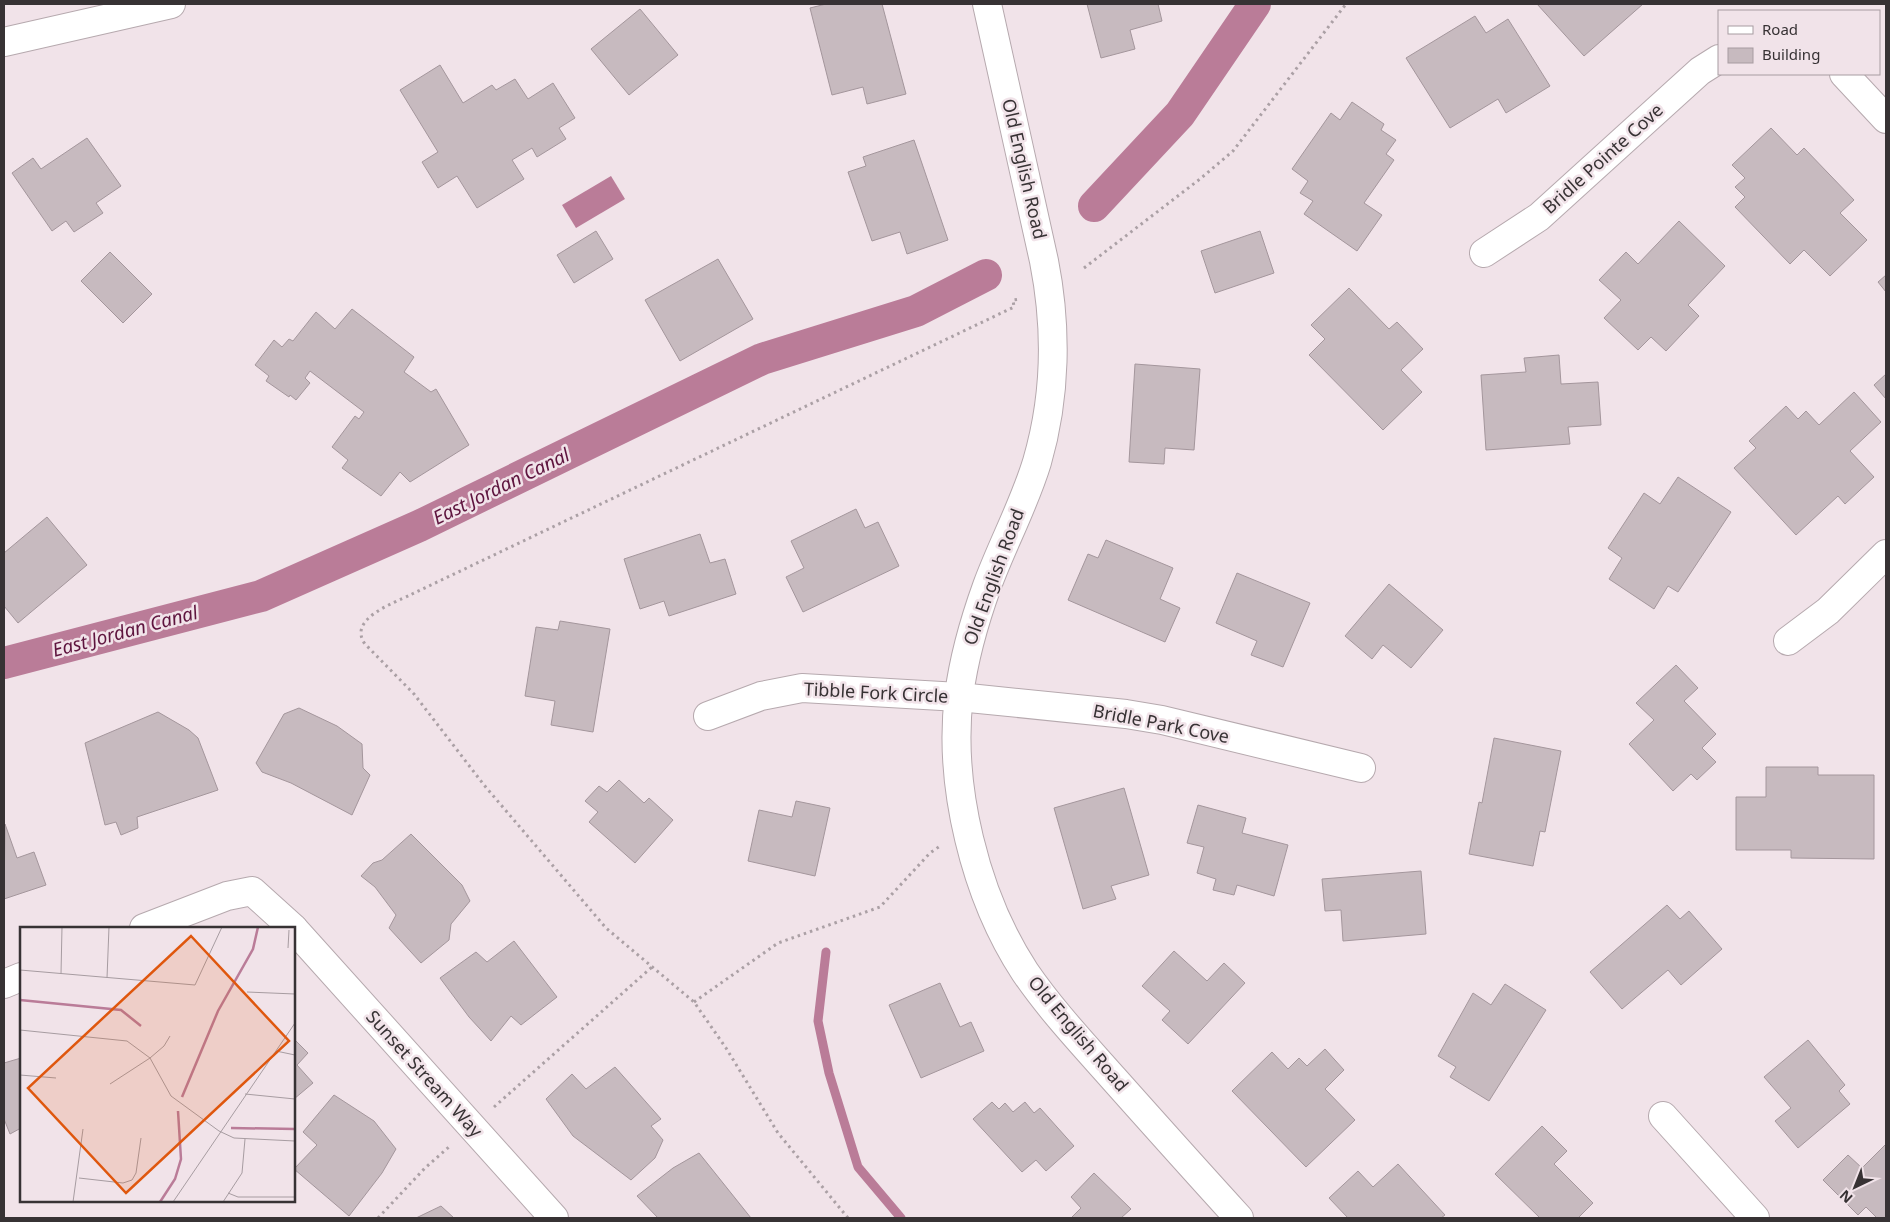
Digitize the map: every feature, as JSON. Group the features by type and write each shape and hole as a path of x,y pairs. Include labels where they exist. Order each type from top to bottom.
{"street":[{"path":"4,42 140,7 171,4"},
{"name":"Old English Road","path":"987,4 1051,294 1053,339 1046,422 1037,462 974,619 959,697 958,756 968,834 990,904 1024,970 1068,1028 1239,1218"},
{"name":"Bridle Pointe Cove","path":"1484,254 1539,217 1688,82 1718,59"},
{"path":"1845,75 1886,119"},
{"path":"1788,641 1828,612 1886,554"},
{"name":"Tibble Fork Circle","path":"708,716 761,696 802,688 959,697"},
{"name":"Bridle Park Cove","path":"959,697 1153,719 1361,768"},
{"name":"Sunset Stream Way","path":"147,927 227,896 252,891 291,927"},
{"name":"Sunset Stream Way","path":"295,931 554,1218"},
{"path":"4,984 20,977"},
{"path":"1663,1116 1755,1218"}],"path":[{"path":"1084,268 1200,179 1233,151 1346,4"},
{"path":"848,1218 778,1133 726,1048 694,1002 606,928 484,785 414,694 365,644 360,636 363,624 371,616 410,594 1014,308 1013,300"},
{"path":"694,1002 778,943 880,907 930,853 968,834"},
{"path":"493,1108 652,967"},
{"path":"378,1218 425,1168 451,1144"}],"shaded area":[{"path":"611,176 625,199 576,228 562,205"}],"building":[{"path":"826,4 882,4 906,94 867,104 863,87 832,95 810,8"},
{"path":"1087,4 1158,4 1162,21 1130,30 1135,49 1101,58"},
{"path":"1537,4 1643,4 1584,56"},
{"path":"640,9 678,55 629,95 591,49"},
{"path":"1475,16 1486,33 1508,19 1550,86 1506,113 1498,99 1450,128 1406,58"},
{"path":"440,65 463,103 492,85 496,90 515,79 528,99 553,83 575,118 559,128 566,139 537,157 532,148 512,160 524,179 477,208 457,176 438,188 422,162 438,152 400,90"},
{"path":"1352,102 1384,124 1381,130 1396,140 1386,154 1394,160 1364,203 1382,215 1357,251 1304,214 1313,201 1300,193 1308,181 1292,169 1331,113 1340,120"},
{"path":"1771,128 1797,155 1804,148 1854,200 1840,213 1867,240 1830,276 1804,250 1790,264 1735,207 1745,197 1735,187 1745,178 1732,165"},
{"path":"87,138 121,186 96,203 103,213 74,232 66,221 52,231 12,173 33,158 41,169"},
{"path":"914,140 948,240 907,254 900,232 872,241 848,172 866,166 863,157"},
{"path":"1679,221 1725,266 1688,305 1699,316 1666,351 1651,337 1638,350 1604,318 1621,300 1599,280 1626,252 1638,264"},
{"path":"596,231 613,259 574,283 557,255"},
{"path":"1260,231 1274,273 1215,293 1201,251"},
{"path":"110,252 152,294 123,323 81,281"},
{"path":"718,259 753,319 680,361 645,300"},
{"path":"1886,275 1886,292 1878,282"},
{"path":"1349,288 1389,329 1397,322 1423,349 1401,370 1422,392 1383,430 1309,355 1325,339 1311,325"},
{"path":"352,309 414,357 404,372 431,392 436,389 469,445 410,482 400,472 381,496 342,468 348,460 332,447 355,416 359,419 364,412 310,371 305,378 310,383 296,400 266,381 269,376 255,365 274,340 282,347 289,339 293,341 316,312 335,329"},
{"path":"1559,355 1561,384 1598,382 1601,425 1568,427 1570,444 1486,450 1481,375 1526,372 1524,358"},
{"path":"1135,364 1200,369 1194,450 1165,448 1164,464 1129,462"},
{"path":"1886,374 1886,399 1874,385"},
{"path":"1854,392 1881,422 1850,451 1874,477 1845,504 1838,496 1796,535 1734,468 1756,448 1749,441 1786,406 1798,419 1806,411 1819,425"},
{"path":"1678,477 1731,512 1678,592 1668,586 1654,609 1609,579 1622,558 1608,548 1644,493 1660,504"},
{"path":"856,509 865,528 878,522 899,566 803,612 786,577 804,568 791,541"},
{"path":"47,517 87,565 18,623 4,606 4,553"},
{"path":"700,534 710,563 725,559 736,594 669,616 664,601 640,609 624,559"},
{"path":"1106,540 1173,568 1160,599 1180,608 1165,642 1068,600 1088,554 1098,558"},
{"path":"1237,573 1310,603 1283,667 1251,655 1257,641 1216,623"},
{"path":"1389,584 1443,630 1411,668 1383,645 1372,659 1345,636"},
{"path":"560,621 610,629 593,732 551,725 555,701 525,696 536,627 558,630"},
{"path":"1676,665 1698,688 1684,701 1716,734 1702,748 1716,762 1697,780 1691,774 1673,791 1629,744 1654,720 1636,703"},
{"path":"299,708 337,726 362,744 363,768 370,775 352,815 291,783 262,772 256,763 284,714"},
{"path":"158,712 189,730 198,738 218,790 137,817 138,828 121,835 116,822 105,825 85,743"},
{"path":"1494,738 1561,751 1545,832 1540,831 1533,866 1469,854 1479,802 1482,803"},
{"path":"1766,767 1818,767 1818,775 1874,775 1874,859 1791,858 1791,850 1736,850 1736,797 1766,797"},
{"path":"619,780 644,803 649,798 673,820 635,863 589,822 598,812 585,801 599,786 607,792"},
{"path":"1124,788 1149,875 1111,886 1116,899 1083,909 1054,808"},
{"path":"796,801 830,808 815,876 748,861 759,810 792,817"},
{"path":"1198,805 1246,818 1242,833 1288,845 1274,896 1237,885 1234,895 1213,890 1216,879 1197,873 1204,847 1187,843"},
{"path":"5,824 17,858 34,852 46,885 4,899"},
{"path":"411,834 462,885 470,901 451,924 449,940 421,963 389,928 396,915 375,887 361,876 373,863 382,860"},
{"path":"1421,871 1426,934 1343,941 1341,910 1325,911 1322,879"},
{"path":"1667,905 1680,919 1689,911 1722,949 1681,985 1668,970 1622,1009 1590,972"},
{"path":"514,941 557,997 521,1025 511,1016 491,1041 469,1017 440,978 476,952 487,962"},
{"path":"1174,951 1207,981 1224,963 1245,983 1188,1044 1162,1020 1170,1011 1142,986"},
{"path":"940,983 960,1027 971,1022 984,1051 921,1078 889,1005"},
{"path":"1505,984 1546,1010 1489,1101 1450,1077 1456,1067 1438,1056 1473,993 1491,1005"},
{"path":"295,1040 308,1053 297,1065 313,1083 295,1098"},
{"path":"1808,1040 1845,1085 1839,1091 1850,1104 1798,1148 1775,1121 1791,1108 1764,1077"},
{"path":"1325,1049 1344,1070 1325,1089 1355,1120 1306,1167 1232,1091 1272,1052 1288,1069 1299,1058 1307,1066"},
{"path":"20,1058 20,1129 10,1134 4,1119 4,1063"},
{"path":"615,1067 661,1119 651,1126 663,1140 655,1158 631,1180 573,1136 546,1099 572,1074 586,1089"},
{"path":"334,1095 374,1121 396,1149 382,1173 349,1216 295,1170 317,1145 303,1132"},
{"path":"992,1102 999,1109 1005,1103 1013,1112 1025,1102 1034,1113 1040,1108 1074,1146 1046,1171 1036,1160 1022,1172 973,1119"},
{"path":"1542,1126 1567,1151 1554,1164 1593,1203 1578,1218 1540,1218 1495,1174"},
{"path":"1886,1144 1886,1218 1877,1218 1866,1207 1858,1215 1823,1180 1848,1155 1862,1168"},
{"path":"699,1153 751,1218 658,1218 637,1196 673,1168"},
{"path":"1398,1164 1445,1215 1441,1218 1348,1218 1329,1198 1358,1171 1373,1187"},
{"path":"1094,1173 1131,1209 1121,1218 1071,1218 1081,1208 1071,1197"},
{"path":"441,1206 454,1218 416,1218"}],"waterway":[{"name":"East Jordan Canal","path":"1094,206 1180,114 1255,4"},
{"name":"East Jordan Canal","path":"4,663 261,596 419,526 762,359 916,311 986,275"},
{"path":"826,952 818,1021 829,1073 858,1167 901,1218"}]}
